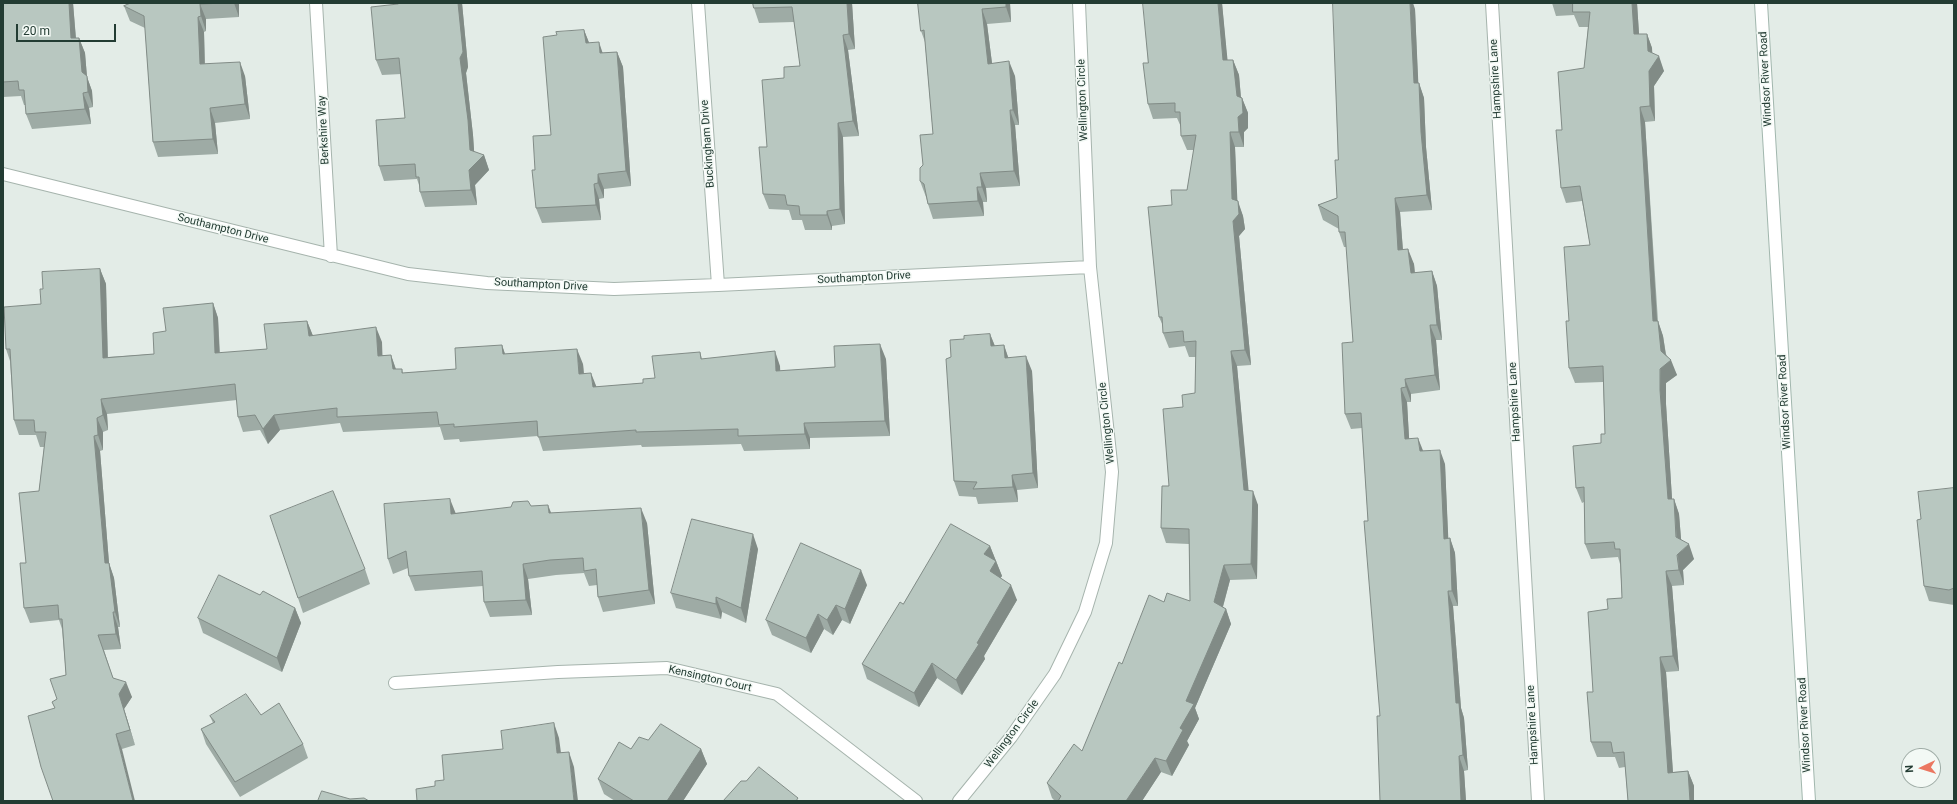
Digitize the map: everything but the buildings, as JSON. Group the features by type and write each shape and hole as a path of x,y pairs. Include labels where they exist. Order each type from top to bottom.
{"street":[{"name":"Berkshire Way","path":"316,3 331,256"},
{"name":"Buckingham Drive","path":"698,3 718,286"},
{"name":"Wellington Circle","path":"959,801 1011,737 1055,674 1085,612 1106,543 1112,472 1090,267 1079,3"},
{"name":"Hampshire Lane","path":"1492,3 1538,801"},
{"name":"Windsor River Road","path":"1762,3 1810,801"},
{"name":"Southampton Drive","path":"3,174 408,274 487,283 614,289 718,286 1090,267"},
{"name":"Kensington Court","path":"395,683 558,672 666,668 777,694 916,801"}]}
